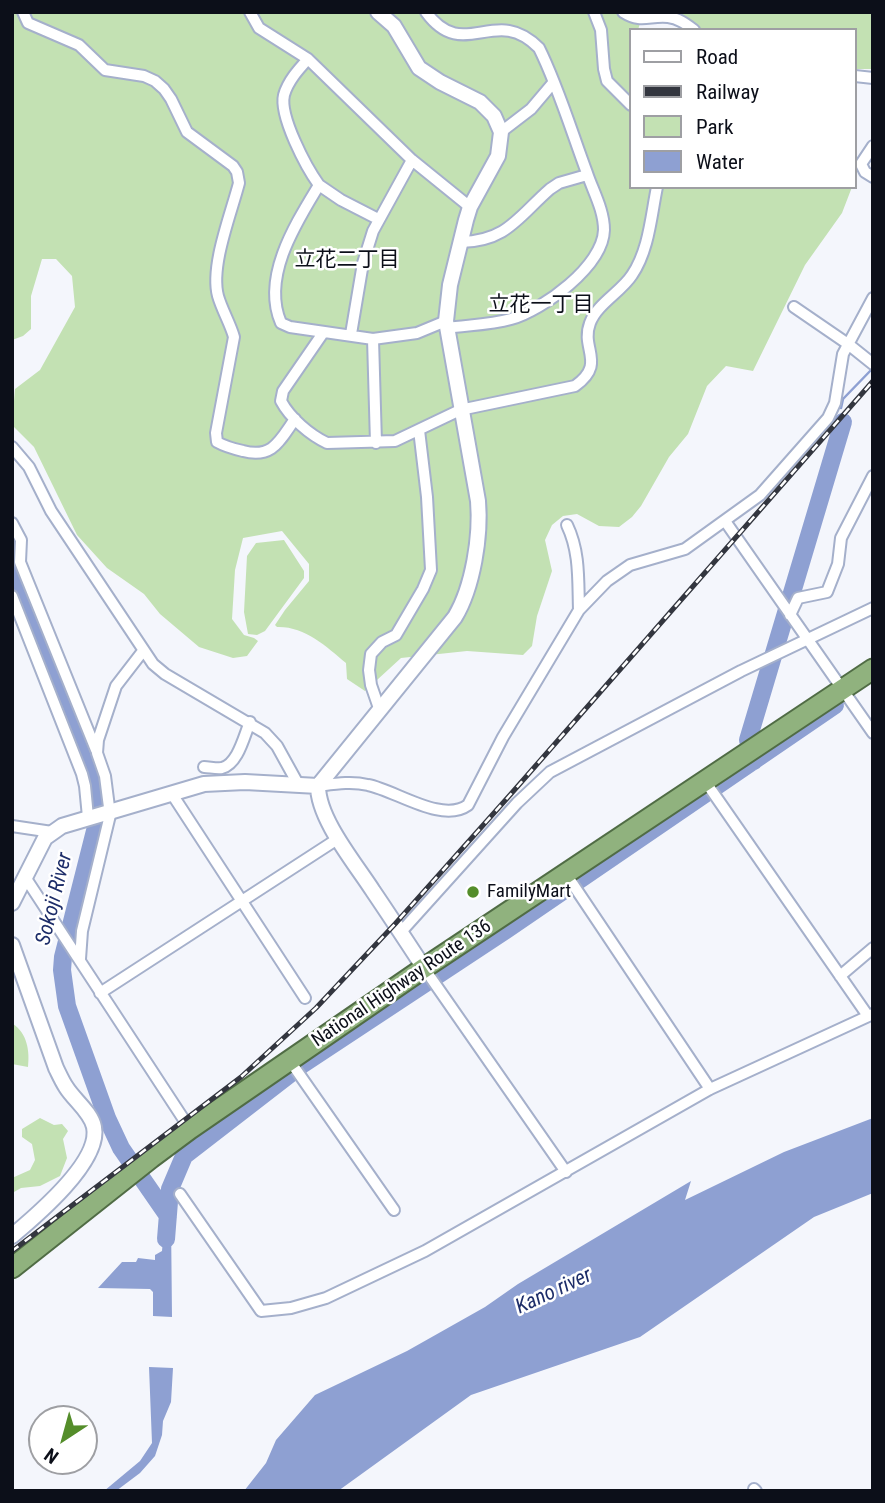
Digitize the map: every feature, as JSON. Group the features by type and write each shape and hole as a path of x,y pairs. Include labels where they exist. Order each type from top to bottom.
{"highway":[{"name":"National Highway Route 136","path":"12,1268 190,1129 290,1061 430,976 566,874 873,669"}],"street":[{"path":"23,12 29,23 79,45 104,70 144,76 155,81 164,89 187,132 233,166 239,183 216,282 218,297 234,337 216,433 217,442 253,454 264,453 275,446 295,419"},
{"path":"250,12 259,28 308,59 412,160 470,206"},
{"path":"378,12 394,26 419,68 480,102 494,116 502,132 498,156 470,206 450,285 446,324 479,516 468,591 455,617 318,786 318,796 339,838 400,933 566,1172"},
{"path":"319,185 290,233 284,250 274,299 281,323 290,327 373,339 417,333 446,324 492,323 533,310 549,300 589,263 602,243 604,230 597,200 539,48 519,33 500,29 466,35 453,34 437,26 426,12"},
{"path":"594,12 601,30 607,81 630,104"},
{"path":"623,12 638,19 668,17 691,28"},
{"path":"308,59 287,86 283,104 297,142 319,185 378,219"},
{"path":"502,132 531,108 552,83"},
{"path":"873,146 862,164 864,172 873,177"},
{"path":"351,334 363,263 378,219 412,160"},
{"path":"461,243 481,241 503,232 550,189 559,183 587,175"},
{"path":"323,332 283,391 281,401 295,419 319,440 327,443 395,441 460,410 575,386 588,372 593,358 588,340 590,322 624,286 638,265 657,189"},
{"path":"12,903 45,838 52,832 90,817 204,784 366,784 423,806 452,811 461,809 474,796 503,737 579,610 607,581 630,565 685,549 767,489 828,418 835,403 843,354 873,298"},
{"path":"794,307 873,364"},
{"path":"373,339 376,443"},
{"path":"380,710 371,685 371,654 382,642 396,635 431,570 427,497 419,430"},
{"path":"12,447 30,467 51,511 143,651 165,674 250,722 277,746 298,784"},
{"path":"790,615 798,598 827,592 838,564 841,538 873,475"},
{"path":"725,520 873,733"},
{"path":"12,523 21,540 20,562 105,776 108,812 82,931 79,957"},
{"path":"567,525 577,553 579,610"},
{"path":"12,596 82,774 90,817"},
{"path":"400,933 517,803 550,772 741,671 873,608"},
{"path":"97,752 98,740 116,686 143,651"},
{"path":"204,767 223,768 230,764 250,722"},
{"path":"180,1194 261,1311 291,1308 327,1298 425,1251 710,1089 870,1015 705,781"},
{"path":"172,794 305,998"},
{"path":"12,826 52,832"},
{"path":"100,993 339,838"},
{"path":"566,874 710,1089"},
{"path":"25,877 190,1129"},
{"path":"840,976 873,948"},
{"path":"12,1237 65,1186 89,1154 94,1136 90,1118 65,1087 56,1068 13,949"},
{"path":"290,1061 394,1210"}],"green space":[{"path":"12,12 873,12 873,69 857,69 857,28 694,28 672,23 658,15 640,23 639,28 630,28 630,189 851,189 842,213 805,265 753,371 726,366 707,386 688,434 669,457 632,517 619,527 599,526 577,514 563,516 552,525 545,540 552,571 537,616 532,646 523,655 467,651 401,658 365,691 347,679 346,663 322,644 305,633 275,625 309,581 309,564 282,531 243,538 235,570 232,619 244,635 258,641 247,656 233,658 199,647 160,614 144,594 107,568 77,535 34,447 12,425 15,389 40,370 75,307 72,276 56,259 42,259 31,296 31,329 12,340"},
{"path":"284,540 304,571 304,578 265,631 257,635 248,634 244,612 247,556 256,543"},
{"path":"12,1021 22,1032 26,1043 28,1067 12,1064"},
{"path":"40,1118 54,1125 62,1124 68,1131 63,1139 67,1158 60,1176 40,1186 21,1188 14,1192 12,1178 30,1170 35,1160 32,1144 22,1137 22,1129"}],"water":[{"name":"Kano river","path":"873,1118 873,1193 814,1217 640,1337 471,1395 338,1491 244,1491 266,1463 276,1440 315,1395 407,1351 485,1307 518,1284 691,1181 685,1200 784,1152"},
{"path":"165,1217 171,1219 172,1317 153,1316 153,1292 150,1289 98,1288 122,1262 136,1262 138,1258 155,1260 155,1255 162,1251"},
{"path":"149,1367 173,1368 171,1402 163,1421 162,1435 155,1456 140,1473 116,1491 104,1491 140,1461 152,1443"}],"waterway":[{"path":"841,408 843,399 873,368"},
{"path":"754,761 748,740 843,422"},
{"name":"Sokoji River","path":"12,567 94,778 98,819 63,957 67,1006 107,1118 121,1148 168,1216"},
{"path":"166,1239 170,1189 184,1156 303,1064 506,930 835,705"}],"railway":[{"path":"12,1251 241,1077 316,1008 510,795 873,381"}],"place":[{"name":"FamilyMart","path":"473,892"}],"district":[{"name":"立花二丁目","path":"347,261"},
{"name":"立花一丁目","path":"541,306"}]}
